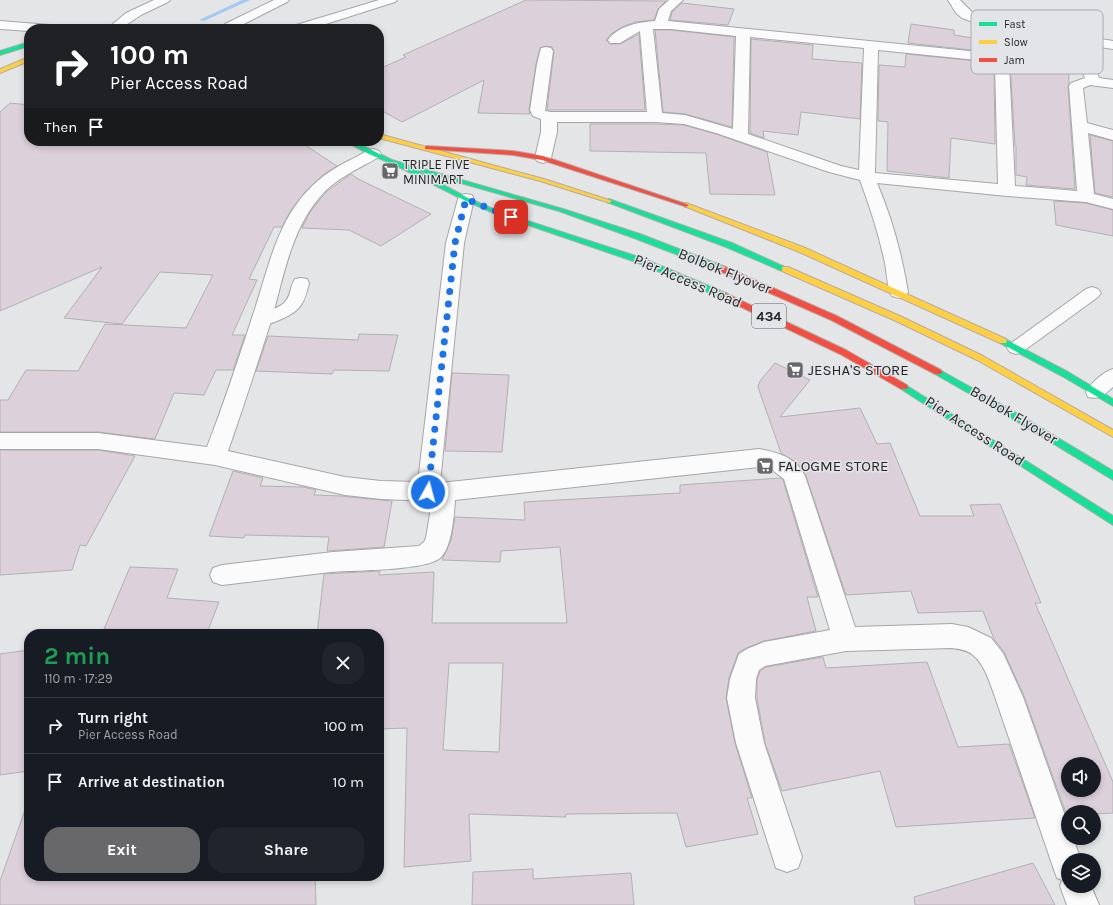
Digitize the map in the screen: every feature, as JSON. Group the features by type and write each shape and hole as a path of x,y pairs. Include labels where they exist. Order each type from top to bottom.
{"main road":[{"path":"0,53 24,46"},
{"path":"0,71 24,61"},
{"path":"384,137 427,148 513,152 543,158 687,205 800,249 989,333 1113,403"},
{"name":"Pier Access Road","path":"357,146 372,154 398,164 466,199 498,212 639,260 750,307 843,352 921,397 1113,521"},
{"name":"Bolbok Flyover","path":"427,148 601,198 736,247 831,288 980,358 1113,434"},
{"name":"Bolbok Flyover","path":"398,164 526,200 655,242 709,263 822,312 960,382 1113,476"}],"street":[{"path":"655,117 653,26 665,9 677,0"},
{"path":"954,0 961,10 971,16"},
{"path":"0,25 24,27"},
{"path":"615,40 633,28 653,26 743,33 971,55"},
{"path":"740,137 743,33"},
{"path":"1103,43 1113,45"},
{"path":"871,45 867,134 867,177 879,208 894,263 899,292"},
{"path":"546,51 539,100 536,109 538,113 549,117 655,117 685,120 823,165 867,177 1007,191 1086,197 1113,204"},
{"path":"1002,74 1007,191"},
{"path":"1091,74 1093,81"},
{"path":"1086,197 1076,86 1082,82 1093,81 1113,84"},
{"path":"543,158 549,132 549,117"},
{"path":"1079,126 1113,135"},
{"path":"215,457 262,320 286,236 300,210 313,193 341,172 372,154"},
{"path":"222,575 333,562 419,556 428,553 434,548 438,539 437,492 455,243 466,199"},
{"path":"0,442 98,441 215,457 345,486 437,492 759,458 778,461 787,466 794,476 846,638"},
{"path":"787,857 750,743 741,698 742,678 748,664 756,657 764,654 846,638 952,636 968,639 982,646 994,662 1009,697 1063,853"},
{"path":"1078,893 1083,905"}],"lane":[{"path":"237,24 283,0"},
{"path":"313,24 391,0"},
{"path":"119,24 157,1"},
{"path":"262,320 294,305 297,300 301,283"},
{"path":"1016,348 1092,292"},
{"path":"1095,392 1113,376"}],"building":[{"path":"526,0 666,1 658,9 654,20 635,22 622,27 611,34 606,40 610,44 620,44 639,34 645,110 547,110 554,51 552,47 546,46 540,48 536,64 529,110 530,114 478,113 484,80 402,122 384,112 384,67 406,57 403,55"},
{"path":"682,3 734,9 728,25 670,20 672,12"},
{"path":"911,24 954,30 954,35 971,38 971,50 908,43"},
{"path":"655,30 671,30 734,37 732,127 685,114 663,112"},
{"path":"751,39 813,45 812,59 862,63 860,119 801,112 798,135 763,131 764,138 750,133"},
{"path":"906,54 971,60 971,74 994,74 995,144 951,138 949,178 887,171 888,122 878,121 879,65 905,67"},
{"path":"1011,74 1069,74 1068,86 1075,189 1026,185 1027,177 1016,175"},
{"path":"10,103 24,104 24,146 307,146 337,166 323,175 305,192 291,210 282,227 274,227 249,279 257,280 232,335 245,335 233,370 216,370 204,395 174,393 155,439 98,432 0,432 0,400 8,400 26,370 78,371 105,324 186,328 213,275 160,272 122,324 64,318 102,267 0,311 0,112"},
{"path":"590,124 684,125 716,134 767,152 775,195 710,194 706,153 590,151"},
{"path":"1090,135 1113,141 1113,197 1095,193"},
{"path":"351,174 358,179 431,214 381,246 349,230 302,228 310,212 326,192"},
{"path":"1054,201 1086,203 1113,210 1113,236 1056,225"},
{"path":"359,334 398,335 389,371 334,370 332,374 256,371 268,336 358,340"},
{"path":"775,363 810,380 780,417 860,408 877,444 890,443 920,516 974,516 970,505 1000,504 1041,603 1035,603 1113,782 1113,813 1101,814 1101,805 1063,805 1024,696 1004,652 994,639 983,611 918,613 911,591 846,595 806,476 797,463 781,453 758,387 760,381"},
{"path":"452,373 509,375 502,452 445,451"},
{"path":"0,450 98,450 135,456 86,546 80,545 72,570 0,575"},
{"path":"233,471 263,478 260,486 303,487 316,490 314,495 392,501 384,547 327,551 329,537 245,535 244,538 209,536"},
{"path":"781,478 783,480 818,597 807,597 816,631 764,641 746,648 738,653 729,678 726,698 735,743 752,798 747,798 758,834 686,847 677,813 566,814 566,817 469,814 471,861 404,867 407,728 384,729 384,629 318,629 324,574 380,571 379,575 434,572 432,623 567,623 560,547 501,551 500,562 442,560 451,540 455,517 525,520 524,502 680,493 680,485","holes":["449,663 503,663 499,752 443,750"]},
{"path":"130,567 178,569 167,598 219,602 209,629 104,629"},
{"path":"24,651 24,772 0,775 0,654"},
{"path":"823,657 826,668 927,662 958,747 1009,744 1035,818 896,827 880,771 782,791 765,743 757,698 757,679 760,671 766,667"},
{"path":"24,813 24,881 315,881 316,905 0,905 0,881"},
{"path":"1033,863 1055,905 915,905 914,897"},
{"path":"533,869 533,879 631,873 634,905 472,905 473,872"}],"waterway":[{"path":"202,20 247,0"}],"traffic: fast":[{"path":"0,53 24,46"},
{"path":"358,146 390,161 561,210 637,236 720,268"},
{"path":"398,164 466,199 498,213 639,260 725,296"},
{"path":"609,201 729,245 785,269"},
{"path":"1003,341 1065,374 1113,403"},
{"path":"938,372 1003,409 1113,476"},
{"path":"904,387 1113,521"}],"traffic: slow":[{"path":"0,71 24,61"},
{"path":"384,137 542,180 609,201"},
{"path":"686,205 800,249 1003,341"},
{"path":"785,269 899,319 980,358 1113,434"}],"traffic: jam":[{"path":"427,148 513,153 543,158 686,205"},
{"path":"720,268 834,318 938,372"},
{"path":"725,296 843,352 904,387"}],"place":[{"name":"TRIPLE FIVE MINIMART","path":"390,171"},
{"name":"JESHA'S STORE","path":"795,370"},
{"name":"FALOGME STORE","path":"765,466"}],"route":[{"path":"428,492 455,243 466,199 511,217"}]}
